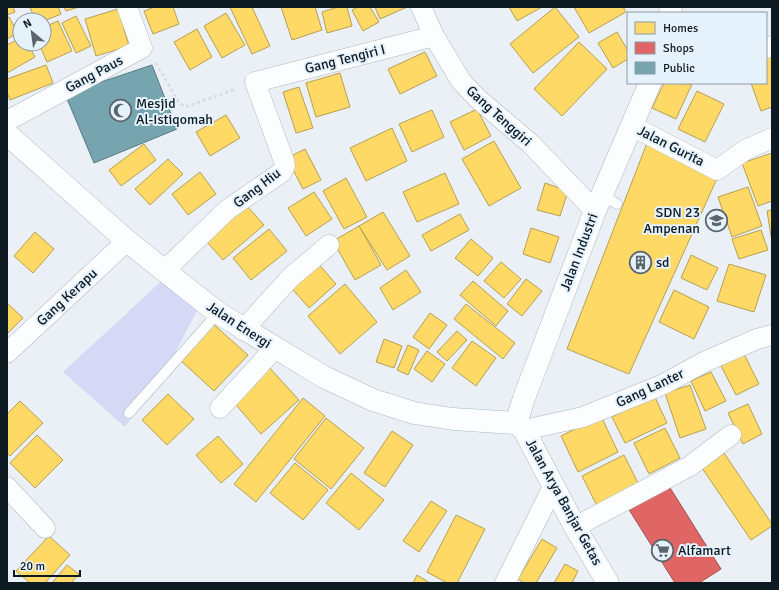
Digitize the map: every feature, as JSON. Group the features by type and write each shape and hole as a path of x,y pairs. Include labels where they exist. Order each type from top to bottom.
{"main road":[{"name":"Jalan Industri","path":"520,427 524,398 605,203 632,126 650,84"},
{"name":"Jalan Energi","path":"7,134 127,241 218,313 244,330 348,390 396,408 433,417 520,427"},
{"name":"Jalan Arya Banjar Getas","path":"520,427 575,527 608,583"}],"street":[{"path":"127,7 142,48"},
{"name":"Gang Tenggiri","path":"422,7 434,36 461,81 477,98 531,144 605,203"},
{"name":"Gang Tengiri I","path":"255,82 434,36"},
{"name":"Gang Paus","path":"7,121 142,48"},
{"name":"Gang Hiu","path":"164,271 226,210 282,172 285,166 255,82"},
{"name":"Jalan Gurita","path":"632,126 717,170 745,150 772,138"},
{"name":"Gang Kerapu","path":"7,354 127,241"},
{"path":"244,330 292,277 329,245"},
{"name":"Gang Lanter","path":"520,427 569,422 664,384 704,362 757,339 772,335"},
{"path":"220,408 275,348"},
{"path":"575,527 690,466 731,435"},
{"path":"7,487 45,528"},
{"path":"505,583 553,487"}],"lane":[{"path":"130,413 218,313"}],"path":[{"path":"142,48 155,62 178,101 185,107 255,82"}],"shaded area":[{"path":"167,276 199,307 167,368 125,427 63,372"}],"building: Homes":[{"path":"7,7 13,7 15,12 7,15"},
{"path":"30,7 58,7 61,14 52,18 52,12 32,12"},
{"path":"64,7 79,7 66,11"},
{"path":"155,7 173,7 179,24 153,34 144,11"},
{"path":"230,7 252,7 270,46 252,54"},
{"path":"281,7 315,7 322,30 292,40"},
{"path":"338,7 347,7 352,26 327,33 322,12"},
{"path":"358,7 370,7 379,22 363,31 352,10"},
{"path":"375,7 407,7 380,19"},
{"path":"509,7 542,7 517,21"},
{"path":"555,7 579,37 533,73 510,44"},
{"path":"574,7 623,7 626,12 589,33"},
{"path":"118,9 129,46 96,56 85,19"},
{"path":"226,13 245,45 222,58 204,26"},
{"path":"76,16 91,46 76,53 62,23"},
{"path":"9,17 12,22 12,36 7,39 7,18"},
{"path":"58,21 72,51 47,62 43,52 52,52 52,24"},
{"path":"197,29 212,57 190,70 174,42"},
{"path":"617,32 627,49 627,60 613,68 598,43"},
{"path":"12,42 12,52 32,52 35,57 7,73 7,45"},
{"path":"579,42 607,69 562,116 534,89"},
{"path":"772,51 772,107 761,111 751,84 767,84 767,53"},
{"path":"425,52 437,76 400,94 388,69"},
{"path":"46,65 53,83 10,100 7,92 7,79"},
{"path":"340,73 350,107 316,117 306,83"},
{"path":"664,84 692,84 676,119 652,108"},
{"path":"299,87 313,128 296,133 283,92"},
{"path":"697,91 724,104 705,142 678,129"},
{"path":"477,109 491,136 464,150 450,122"},
{"path":"432,110 444,137 412,152 399,124"},
{"path":"226,115 240,138 210,156 196,132"},
{"path":"392,128 407,161 366,181 350,148"},
{"name":"sd","path":"649,138 719,174 629,374 567,349"},
{"path":"494,141 521,188 489,206 462,159"},
{"path":"144,144 156,160 121,186 109,170"},
{"path":"305,149 321,180 303,189 287,158"},
{"path":"772,153 772,201 758,206 742,163"},
{"path":"168,159 183,174 150,205 135,189"},
{"path":"200,172 216,194 188,215 172,194"},
{"path":"445,173 459,204 417,222 403,192"},
{"path":"346,178 367,217 344,229 323,191"},
{"path":"545,183 568,191 560,216 537,210"},
{"path":"748,187 762,226 732,237 718,197"},
{"path":"314,192 332,219 306,236 288,208"},
{"path":"247,206 264,225 223,260 206,241"},
{"path":"772,210 772,242 767,211"},
{"path":"383,212 410,256 387,270 359,226"},
{"path":"460,214 469,230 431,251 422,235"},
{"path":"359,226 381,265 355,280 333,241"},
{"path":"531,228 559,237 550,263 523,254"},
{"path":"269,229 287,251 251,280 233,258"},
{"path":"761,230 768,250 739,259 732,239"},
{"path":"35,232 54,249 33,273 14,256"},
{"path":"471,239 493,258 478,276 455,258"},
{"path":"691,255 718,268 707,290 681,278"},
{"path":"316,261 336,284 309,308 289,285"},
{"path":"501,262 521,279 504,298 484,281"},
{"path":"729,264 766,275 754,312 717,301"},
{"path":"406,270 421,292 393,310 380,288"},
{"path":"526,279 542,291 522,316 507,304"},
{"path":"473,281 508,311 496,326 460,295"},
{"path":"345,284 377,322 340,354 308,316"},
{"path":"674,290 709,307 694,339 659,322"},
{"path":"7,303 23,318 7,334"},
{"path":"466,304 515,343 503,359 454,319"},
{"path":"430,313 447,325 429,349 413,337"},
{"path":"212,323 248,355 214,391 179,359"},
{"path":"457,331 467,340 447,361 437,352"},
{"path":"384,339 402,346 394,368 376,362"},
{"path":"472,341 496,358 476,386 452,368"},
{"path":"408,345 419,350 408,375 397,370"},
{"path":"742,350 759,384 736,395 719,362"},
{"path":"427,351 445,364 432,382 414,369"},
{"path":"268,366 299,400 261,434 231,399"},
{"path":"711,372 726,401 705,411 691,381"},
{"path":"690,385 706,429 680,438 665,393"},
{"path":"168,394 194,419 167,445 142,420"},
{"path":"654,395 667,423 625,443 612,417"},
{"path":"303,398 325,416 256,502 234,484"},
{"path":"20,401 43,423 10,456 7,453 7,414"},
{"path":"748,404 762,434 743,444 728,413"},
{"path":"601,416 618,452 578,472 561,436"},
{"path":"326,418 364,448 331,489 294,459"},
{"path":"665,428 680,458 649,474 634,443"},
{"path":"392,431 413,445 385,487 364,473"},
{"path":"37,435 63,460 35,488 10,463"},
{"path":"218,436 243,464 221,483 196,455"},
{"path":"724,453 772,524 772,526 751,540 702,468"},
{"path":"624,455 639,485 597,506 582,476"},
{"path":"295,463 328,490 303,520 270,493"},
{"path":"351,473 384,500 359,530 326,503"},
{"path":"431,501 447,511 419,552 403,541"},
{"path":"456,515 485,529 457,583 447,583 427,572"},
{"path":"49,536 70,555 45,583 30,583 16,571"},
{"path":"542,539 557,548 536,583 524,583 518,579"},
{"path":"565,564 578,571 572,583 554,583"},
{"path":"67,565 79,574 71,583 52,583"},
{"path":"417,575 430,583 413,583"}],"building: Shops":[{"path":"667,483 721,569 699,583 675,583 628,508"}],"building: Public":[{"name":"Mesjid Al-Istiqomah","path":"152,65 177,129 94,163 65,94"}],"place":[{"name":"Mesjid Al-Istiqomah","path":"121,111"},
{"name":"SDN 23 Ampenan","path":"716,220"},
{"name":"sd","path":"640,262"},
{"name":"Alfamart","path":"663,550"}]}
